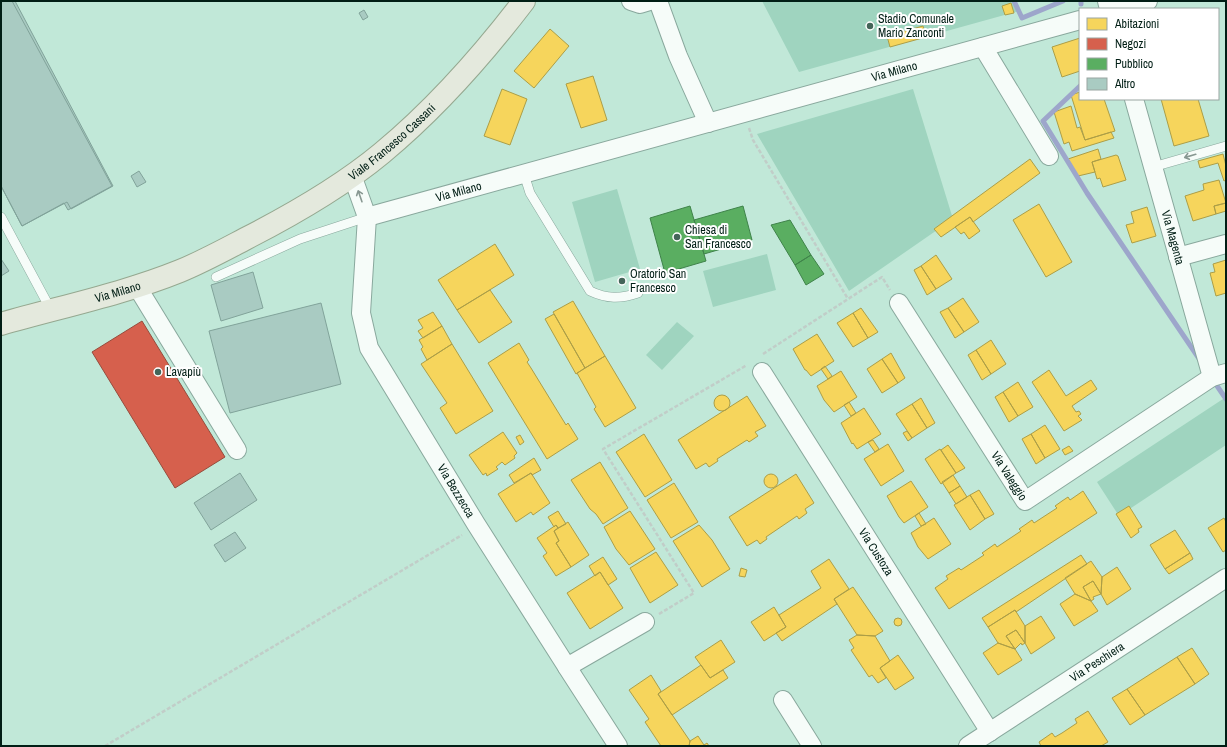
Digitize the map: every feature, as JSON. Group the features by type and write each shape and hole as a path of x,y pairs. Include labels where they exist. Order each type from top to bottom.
{"main road":[{"name":"Viale Francesco Cassani","path":"229,247 273,225 352,175 381,154 421,118 464,73 524,1"},
{"name":"Via Milano","path":"1,324 180,271 229,247"}],"street":[{"path":"631,1 640,4 650,1"},
{"path":"658,1 678,56 708,123"},
{"path":"1123,8 1148,1"},
{"name":"Via Milano","path":"367,217 1079,20"},
{"path":"983,47 1049,156"},
{"name":"Via Magenta","path":"1134,100 1178,257 1219,375"},
{"path":"352,175 367,217"},
{"name":"Via Bezzecca","path":"367,217 361,313 369,348 476,524 618,746"},
{"path":"1178,257 1226,244"},
{"path":"136,285 237,450"},
{"name":"Via Valeggio","path":"899,302 1025,501 1219,375"},
{"name":"Via Custoza","path":"757,364 990,732"},
{"name":"Via Peschiera","path":"968,746 1226,578"},
{"path":"567,667 645,622"},
{"path":"783,700 812,746"}],"lane":[{"path":"1153,166 1226,146"},
{"path":"524,174 530,193 590,291 602,297 623,298 638,293"},
{"path":"1,217 51,310"},
{"name":"Via Milano","path":"216,277 300,239 367,217"}],"path":[{"path":"745,113 753,140 848,298"},
{"path":"645,622 694,592 603,449 757,364 848,298 882,277 899,302"},
{"path":"105,746 457,540 476,524"}],"green space":[{"name":"Stadio Comunale Mario Zanconti","path":"762,1 1014,1 1019,11 799,72"},
{"path":"913,89 953,219 849,291 757,134"},
{"path":"617,189 640,269 595,282 572,202"},
{"path":"767,254 776,290 713,307 703,271"},
{"path":"677,322 694,336 662,370 646,355"},
{"path":"1226,397 1226,445 1119,516 1097,482"}],"building: Abitazioni":[{"path":"1011,3 1014,13 1005,15 1002,6"},
{"path":"923,26 926,37 890,47 887,36"},
{"path":"550,29 569,46 534,88 514,71"},
{"path":"1079,38 1079,71 1062,77 1052,47"},
{"path":"593,76 607,120 581,128 566,84"},
{"path":"502,89 527,99 510,145 484,136"},
{"path":"1079,92 1079,100 1104,100 1115,131 1085,140 1071,95"},
{"path":"1161,100 1198,100 1209,136 1174,146"},
{"path":"1071,106 1077,128 1080,127 1085,140 1111,132 1114,138 1072,151 1069,142 1064,144 1054,112"},
{"path":"1098,149 1101,159 1092,162 1095,172 1078,176 1068,159"},
{"path":"1223,154 1226,166 1226,180 1224,181 1218,163 1200,168 1198,161"},
{"path":"1116,155 1118,156 1126,180 1103,187 1100,178 1097,179 1092,162"},
{"path":"1030,159 1040,173 973,222 970,217 941,237 934,229"},
{"path":"1219,180 1226,203 1214,206 1216,214 1193,221 1185,196 1204,190 1203,184"},
{"path":"1226,203 1226,211 1216,214 1214,206"},
{"path":"1039,204 1072,262 1046,277 1013,220"},
{"path":"1147,207 1156,236 1132,243 1126,225 1134,223 1131,212"},
{"path":"970,217 980,231 969,239 964,232 961,234 955,227"},
{"path":"495,244 514,275 457,310 438,280"},
{"path":"936,255 952,279 936,289 921,266"},
{"path":"1226,260 1226,293 1216,296 1210,273 1215,272 1213,264"},
{"path":"921,266 936,289 927,295 914,270"},
{"path":"490,290 512,322 479,343 457,310"},
{"path":"963,298 979,322 964,332 948,308"},
{"path":"573,301 605,356 585,368 553,312"},
{"path":"861,308 878,332 868,338 853,313"},
{"path":"948,308 964,332 955,338 940,312"},
{"path":"433,312 442,326 423,338 418,331 423,328 418,320"},
{"path":"853,313 868,338 853,347 837,323"},
{"path":"554,314 585,368 576,374 545,319"},
{"path":"442,326 452,344 427,360 421,349 423,347 419,340"},
{"path":"817,334 834,361 811,376 805,370 793,349"},
{"path":"991,340 1006,364 991,374 976,350"},
{"path":"519,343 529,360 527,362 566,425 568,423 578,439 547,459 488,363"},
{"path":"452,344 493,411 456,434 440,408 447,403 421,364"},
{"path":"976,350 991,374 982,380 968,355"},
{"path":"891,353 905,378 898,383 882,359"},
{"path":"605,356 636,408 605,427 594,409 596,407 577,373"},
{"path":"882,359 898,383 882,393 867,369"},
{"path":"825,366 832,376 828,379 821,369"},
{"path":"1049,370 1066,396 1091,380 1097,389 1072,406 1076,412 1079,411 1081,414 1078,416 1082,420 1064,431 1032,382"},
{"path":"841,371 857,397 834,412 824,400 817,386"},
{"path":"1018,382 1033,407 1018,416 1003,392"},
{"path":"1003,392 1018,416 1009,422 995,397"},
{"path":"722,395 729,400 730,403 725,410 722,411 715,406 714,403 719,396"},
{"path":"747,396 766,426 755,432 758,436 749,442 747,440 717,459 718,461 709,467 706,463 696,469 678,440"},
{"path":"921,398 935,423 927,428 912,404"},
{"path":"849,402 856,413 851,416 844,405"},
{"path":"912,404 927,428 912,438 896,414"},
{"path":"864,408 881,434 857,449 853,443 852,444 841,423"},
{"path":"1045,425 1060,449 1045,458 1031,434"},
{"path":"907,431 912,438 908,441 903,433"},
{"path":"503,432 517,453 514,456 515,458 505,465 502,462 496,467 498,469 487,476 486,473 483,475 469,455"},
{"path":"644,434 672,480 645,497 616,452"},
{"path":"1031,434 1045,458 1036,464 1022,439"},
{"path":"520,435 524,442 520,445 516,437"},
{"path":"873,440 879,449 875,452 868,442"},
{"path":"888,444 904,471 881,486 864,459"},
{"path":"948,445 965,468 956,473 941,450"},
{"path":"1069,446 1073,451 1065,455 1062,450"},
{"path":"940,449 956,473 941,484 925,459"},
{"path":"534,458 541,470 532,475 531,473 514,483 509,475"},
{"path":"600,462 628,508 603,524 596,514 590,509 571,480"},
{"path":"531,473 550,503 533,515 531,512 516,522 498,494"},
{"path":"771,474 776,476 778,481 776,486 771,488 766,486 764,481 766,476"},
{"path":"796,474 814,503 805,509 807,513 799,519 797,516 766,537 767,539 760,544 757,540 747,546 729,517"},
{"path":"953,475 960,486 949,493 942,482"},
{"path":"911,481 928,507 904,523 887,496"},
{"path":"674,483 698,522 671,538 647,500"},
{"path":"960,486 967,497 956,504 949,493"},
{"path":"979,490 994,514 985,519 970,495"},
{"path":"1083,491 1097,513 949,609 935,588 948,579 946,576 959,568 961,570 984,555 982,553 995,544 997,547 1021,531 1019,529 1032,520 1034,523 1057,508 1055,506 1068,497 1070,500"},
{"path":"970,495 985,519 970,530 954,505"},
{"path":"1129,506 1142,527 1138,529 1139,532 1131,538 1116,514"},
{"path":"558,511 566,524 558,528 556,525 554,527 548,517"},
{"path":"630,511 655,549 629,565 616,549 604,527"},
{"path":"919,513 926,524 921,526 915,516"},
{"path":"934,518 951,544 928,559 918,547 911,533"},
{"path":"1224,518 1226,522 1226,550 1223,552 1208,528"},
{"path":"568,522 589,555 571,567 556,543 559,541 554,531"},
{"path":"556,525 558,528 554,531 559,541 556,543 571,567 556,576 543,556 547,553 537,538"},
{"path":"699,525 712,540 730,569 702,587 673,541"},
{"path":"1175,530 1190,553 1165,569 1150,545"},
{"path":"656,552 678,585 650,603 630,568"},
{"path":"1190,553 1193,559 1169,574 1165,569"},
{"path":"1081,555 1087,564 1016,612 1015,610 988,627 982,618"},
{"path":"603,557 617,579 608,585 600,572 595,576 589,566"},
{"path":"829,559 849,589 834,599 837,604 782,641 776,633 786,627 779,615 821,588 811,571"},
{"path":"1091,561 1102,577 1101,594 1093,581 1083,587 1091,601 1075,594 1065,578"},
{"path":"1117,567 1131,589 1107,605 1101,594 1102,577"},
{"path":"741,568 747,570 745,577 739,576"},
{"path":"600,572 623,608 590,629 567,593"},
{"path":"1093,581 1101,594 1093,597 1094,599 1091,601 1083,587"},
{"path":"853,587 883,631 875,636 857,635 834,599"},
{"path":"1075,594 1091,601 1098,611 1074,626 1060,604"},
{"path":"774,607 786,627 764,641 751,622"},
{"path":"1015,610 1025,626 1025,643 1016,630 1006,636 1015,649 998,643 988,627"},
{"path":"1041,616 1055,638 1031,654 1025,643 1025,626"},
{"path":"896,618 900,618 902,622 900,626 896,626 894,624 894,620"},
{"path":"1016,630 1025,643 1022,645 1021,643 1015,649 1006,636"},
{"path":"857,635 875,636 890,661 880,668 886,678 878,683 872,675 869,677 851,650 854,648 849,640"},
{"path":"721,640 735,662 710,678 695,657"},
{"path":"998,643 1015,649 1022,660 998,675 983,653"},
{"path":"1192,648 1209,674 1195,684 1177,657"},
{"path":"898,655 914,678 895,690 880,668"},
{"path":"1177,657 1195,684 1145,715 1127,689"},
{"path":"701,665 710,678 723,670 728,678 672,715 658,694"},
{"path":"651,675 661,691 658,694 690,741 689,746 661,746 645,722 649,719 629,690"},
{"path":"1127,689 1145,715 1130,725 1112,698"},
{"path":"1088,711 1108,742 1101,746 1041,746 1039,742 1052,733 1055,737 1062,733 1077,723 1075,719"},
{"path":"698,736 704,745 707,743 709,746 689,746 690,741"}],"building: Negozi":[{"path":"142,321 225,457 175,488 92,352"}],"building: Pubblico":[{"name":"Chiesa di San Francesco","path":"690,206 706,261 665,273 650,218"},
{"path":"743,206 752,240 704,254 694,220"},
{"path":"790,220 811,255 795,265 771,225"},
{"path":"811,255 824,274 806,285 795,265"}],"building: Altro":[{"path":"1,1 15,1 113,186 71,209 67,202 22,226 1,186"},
{"path":"1,1 12,1 112,186 68,210 64,203 22,226 1,186"},
{"path":"364,10 368,17 363,20 359,13"},
{"path":"139,171 146,182 137,187 131,176"},
{"path":"1,259 9,271 1,276"},
{"path":"253,272 263,308 221,321 211,285"},
{"path":"321,303 341,384 230,413 209,331"},
{"path":"240,473 257,500 211,530 194,503"},
{"path":"235,532 246,548 225,562 214,545"}],"waterway":[{"path":"1014,1 1022,18 1063,1"},
{"path":"1079,87 1043,121 1087,193 1200,360"},
{"path":"1213,380 1226,399"}],"place":[{"name":"Stadio Comunale Mario Zanconti","path":"870,26"},
{"name":"Chiesa di San Francesco","path":"677,237"},
{"name":"Oratorio San Francesco","path":"622,281"},
{"name":"Lavapiù","path":"158,372"}]}
